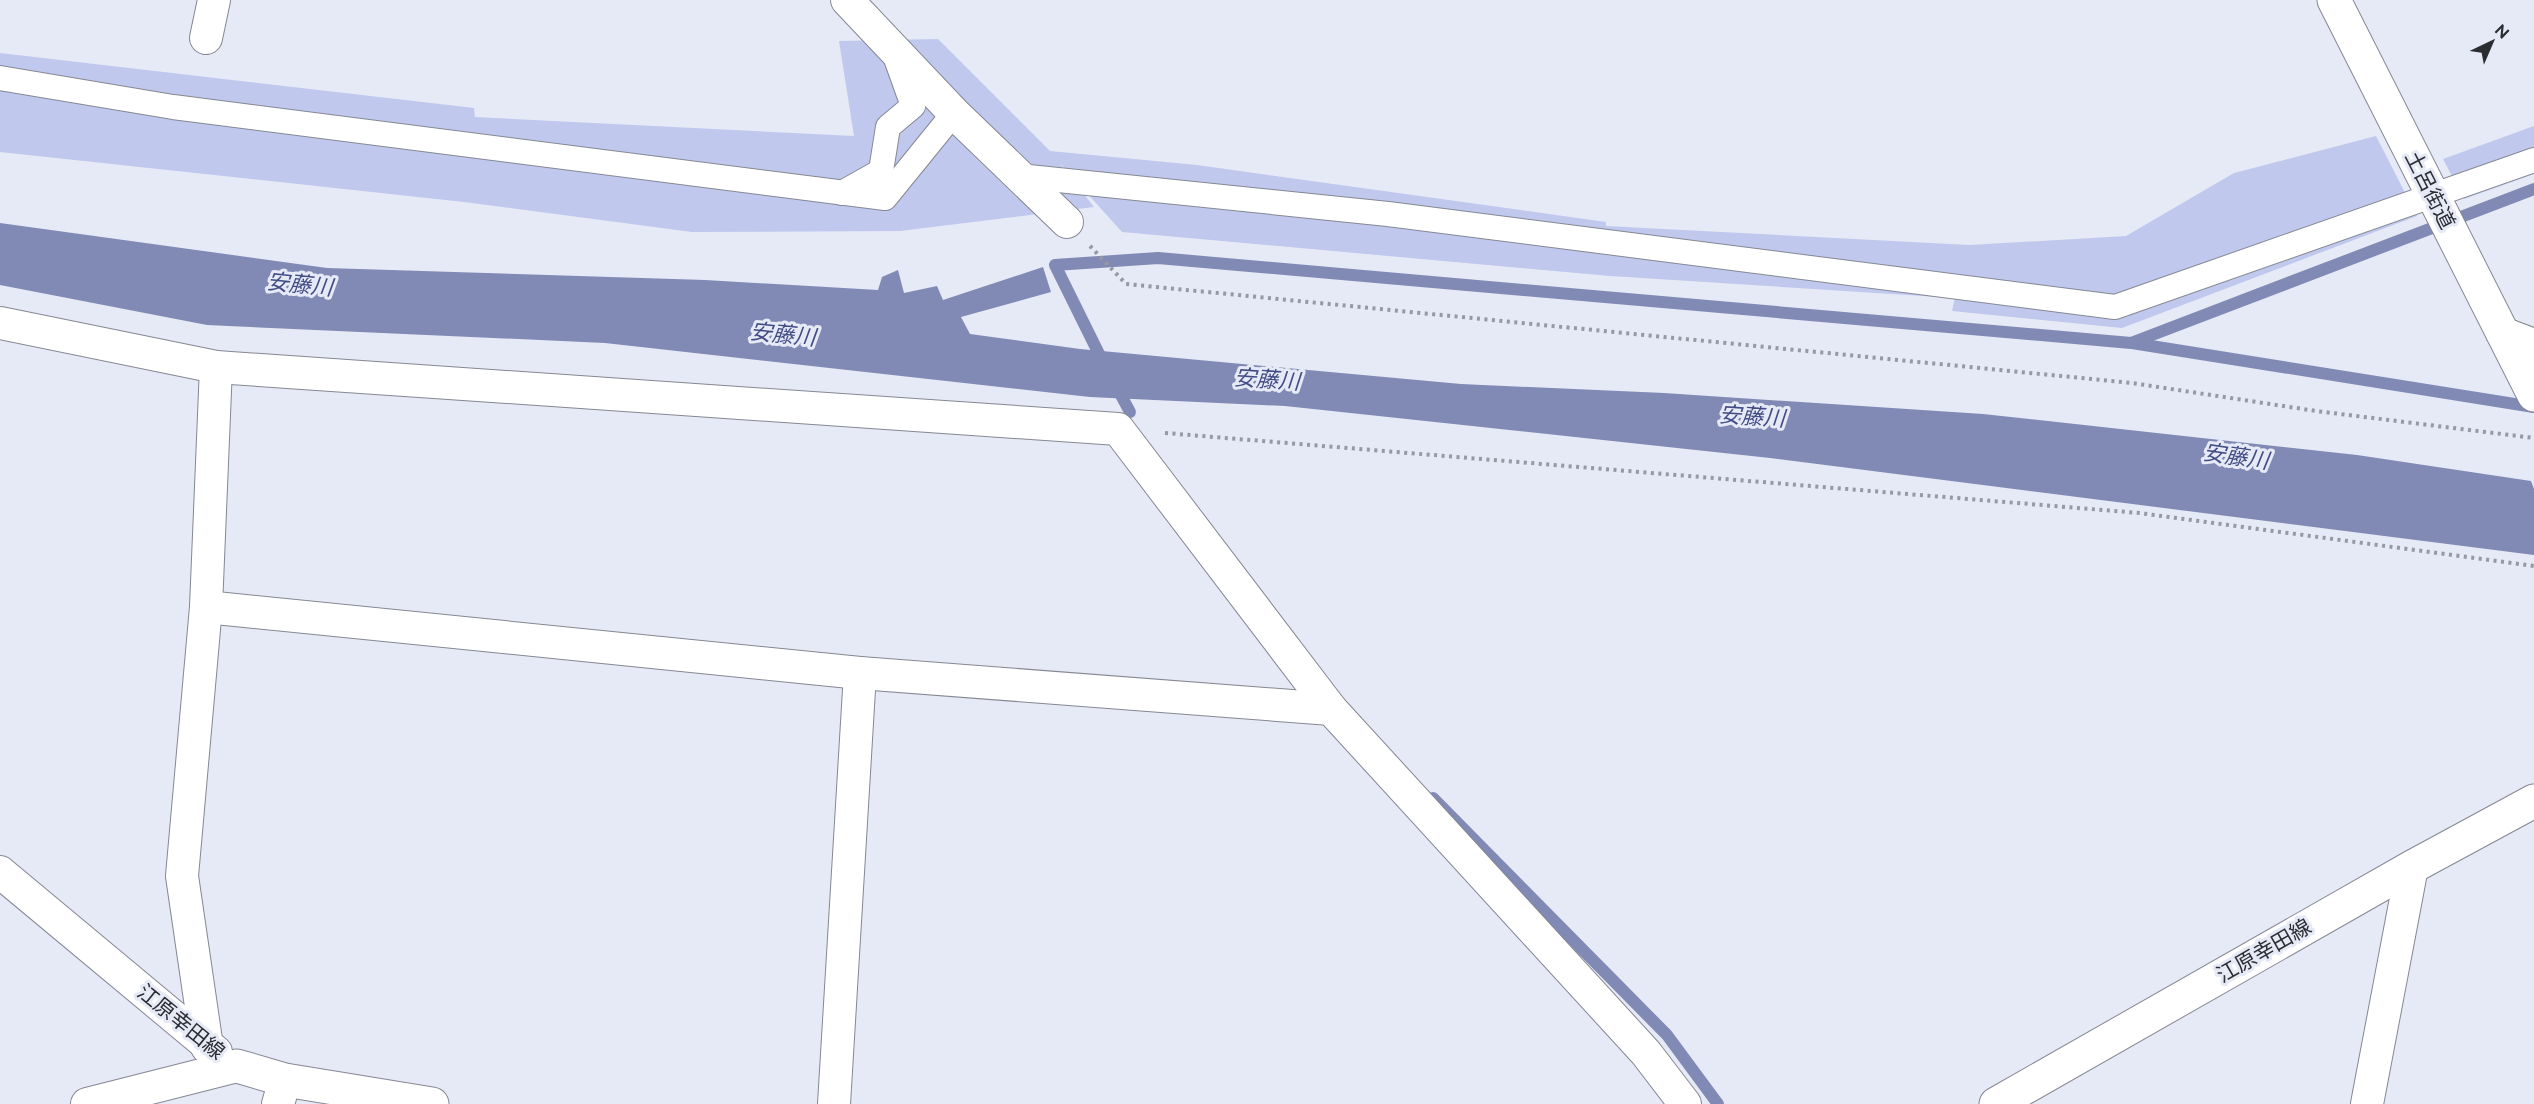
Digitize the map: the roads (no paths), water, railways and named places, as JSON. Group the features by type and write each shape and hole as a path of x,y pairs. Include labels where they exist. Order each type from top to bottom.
{"street":[{"path":"206,38 214,0"},
{"path":"847,0 954,113 1067,222"},
{"name":"土呂街道","path":"2334,0 2530,387"},
{"path":"842,193 881,171 888,127 913,106 893,49"},
{"path":"0,78 173,108 885,198 954,113"},
{"path":"1019,176 1389,214 2115,307 2534,160"},
{"path":"0,323 216,367 1118,429 1331,709 1647,1053 1685,1104"},
{"path":"2502,333 2534,345"},
{"path":"207,1047 182,876 206,607 216,367"},
{"path":"206,607 860,673 1331,709"},
{"path":"834,1104 860,673"},
{"name":"江原幸田線","path":"1996,1104 2412,867 2534,801"},
{"path":"2367,1104 2412,867"},
{"name":"江原幸田線","path":"0,872 207,1047 282,1092 432,1104"},
{"path":"87,1104 237,1066"}],"water":[{"name":"安藤川","path":"0,223 327,268 705,280 878,290 882,277 898,270 904,293 937,286 943,300 1043,267 1051,292 961,317 970,334 1080,349 1461,384 1664,393 1983,414 2357,455 2531,481 2534,489 2534,555 1770,458 1285,406 1090,397 605,343 207,325 0,285"}],"waterway":[{"path":"1104,364 1055,265 1158,258 2131,343 2534,189"},
{"path":"2132,343 2534,407"},
{"path":"1115,384 1130,412"},
{"path":"1433,798 1667,1035 1718,1104"}]}
